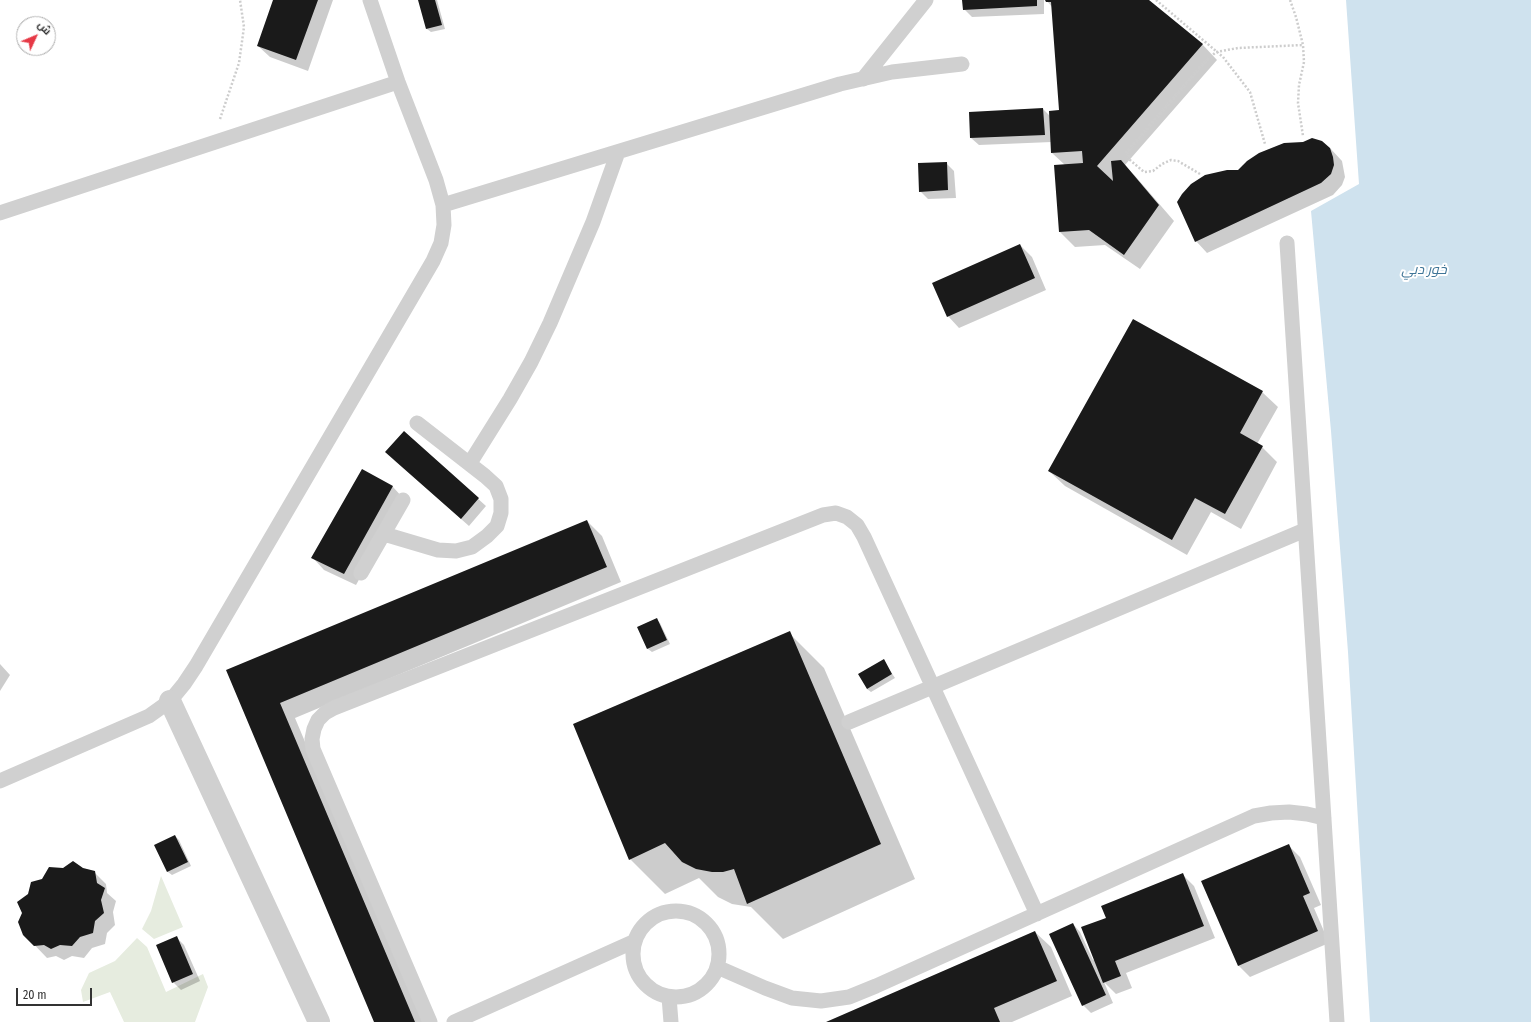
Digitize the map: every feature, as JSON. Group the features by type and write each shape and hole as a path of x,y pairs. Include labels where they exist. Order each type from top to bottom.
{"street":[{"path":"170,701 312,1017"}],"lane":[{"path":"0,781 149,716 170,701 184,684 200,659 433,261 441,244 444,225 443,205 436,180 398,82 370,0"},
{"path":"863,78 926,0"},
{"path":"443,205 819,90 863,78 922,68 962,64"},
{"path":"0,213 398,82"},
{"path":"470,463 517,387 550,323 593,222 618,152"},
{"path":"1287,243 1337,1022"},
{"path":"384,534 438,550 456,551 472,547 488,536 497,526 502,513 501,499 496,486 470,463 417,423"},
{"path":"362,573 403,500"},
{"path":"430,1022 313,749 312,739 318,720 325,713 334,708 816,518 836,513 847,517 857,525 864,537 1037,914"},
{"path":"849,722 1305,530"},
{"path":"717,967 792,998 821,1001 850,997 1254,816 1271,812 1289,812 1324,818"},
{"path":"670,912 683,912 694,915 704,922 715,937 719,955 717,967 712,978 704,987 693,994 682,997 669,997 647,987 640,977 634,966 633,954 635,941 640,930 648,921 658,915 670,912"},
{"path":"454,1022 635,941"},
{"path":"669,997 671,1022"}],"path":[{"path":"211,144 239,63 244,27 240,0"},
{"path":"1156,0 1223,57 1250,92 1265,144"},
{"path":"1290,0 1303,45 1304,62 1299,85 1298,103 1304,136"},
{"path":"1200,174 1178,161 1171,160 1162,164 1153,171 1144,172 1130,160 1127,152 1203,64 1216,52 1238,48 1303,45"}],"shaded area":[{"path":"161,876 183,927 154,939 142,929 151,911"},
{"path":"137,938 147,947 166,992 203,974 208,987 195,1022 124,1022 110,992 83,1002 81,990 89,973 115,961"}],"water":[{"name":"خور دبي","path":"1346,0 1531,0 1531,1022 1370,1022 1348,652 1331,431 1311,211 1359,184"}],"building":[{"path":"273,0 318,0 296,60 257,46"},
{"path":"418,0 435,0 442,25 426,29"},
{"path":"962,0 1037,0 1037,6 963,10"},
{"path":"1045,0 1149,0 1203,44 1097,166 1113,181 1111,161 1121,160 1159,205 1124,255 1089,230 1059,232 1054,165 1083,163 1082,151 1051,153 1049,111 1059,110 1051,2 1046,2"},
{"path":"1043,108 1045,135 970,138 969,112"},
{"path":"1312,138 1322,141 1330,148 1333,157 1334,165 1331,174 1321,183 1195,242 1177,202 1191,184 1205,175 1227,170 1238,170 1247,161 1259,153 1284,143 1303,142"},
{"path":"947,162 948,190 919,192 918,163"},
{"path":"1020,244 1035,278 947,317 932,283"},
{"path":"1133,319 1263,391 1240,433 1263,446 1225,514 1195,498 1172,540 1048,471"},
{"path":"404,431 479,498 461,519 385,452"},
{"path":"362,469 393,486 344,574 311,558"},
{"path":"587,520 607,567 280,703 415,1022 374,1022 226,670"},
{"path":"657,618 667,640 647,649 637,627"},
{"path":"790,631 881,844 747,904 734,869 723,872 712,872 696,869 682,862 665,843 629,860 573,724"},
{"path":"884,659 892,674 867,689 858,674"},
{"path":"175,835 188,862 167,872 154,845"},
{"path":"1289,844 1310,893 1303,896 1318,931 1238,966 1201,881"},
{"path":"73,861 83,868 95,871 97,883 105,888 101,900 104,913 95,921 93,933 80,937 72,946 60,945 51,949 44,945 34,946 23,935 18,922 22,913 17,902 28,894 31,882 42,879 49,867 63,868"},
{"path":"1183,873 1204,926 1115,961 1121,976 1103,983 1081,927 1106,918 1101,906"},
{"path":"1073,923 1106,995 1082,1006 1049,934"},
{"path":"1035,931 1057,981 994,1008 1000,1022 826,1022"},
{"path":"177,936 193,974 172,983 156,945"}]}
